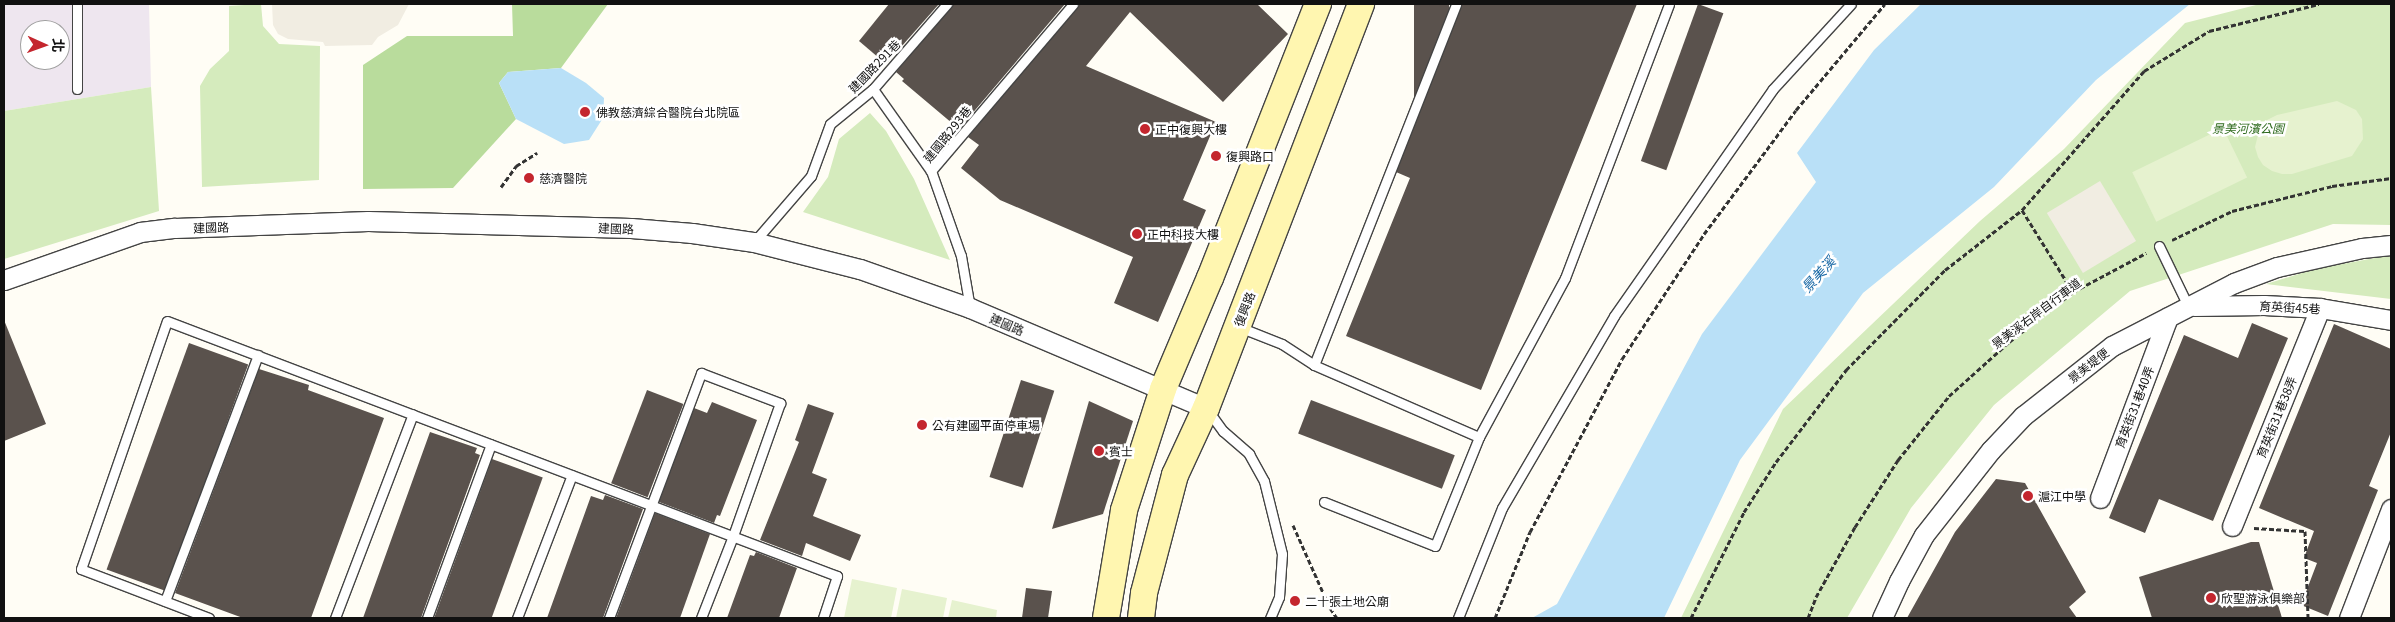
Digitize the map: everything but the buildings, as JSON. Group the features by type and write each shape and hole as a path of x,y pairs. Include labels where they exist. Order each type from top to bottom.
{"main road":[{"path":"1106,618 1124,510 1163,390 1210,278 1318,4"},
{"name":"復興路","path":"1141,618 1144,594 1174,475 1206,408 1361,4"}],"street":[{"name":"建國路","path":"4,280 140,232 175,228 368,221 640,229 692,233 754,242 860,270 970,308 1206,408"},
{"name":"景美堤便","path":"1882,618 1898,581 1924,535 1962,485 2023,416 2112,346 2234,283 2277,267 2362,248 2391,245"},
{"name":"育英街45巷","path":"2188,306 2264,305 2320,308 2391,320"},
{"name":"育英街31巷38弄","path":"2232,526 2320,308"},
{"name":"育英街31巷40弄","path":"2100,498 2168,317"},
{"path":"2349,618 2385,543 2391,508"}],"lane":[{"path":"77,4 77,90"},
{"name":"建國路291巷","path":"754,242 811,176 830,124 873,89 947,4"},
{"name":"建國路293巷","path":"970,308 961,256 931,171 1073,4"},
{"path":"1314,365 1456,4"},
{"path":"1324,502 1435,546 1479,437 1565,278 1669,4"},
{"path":"1458,618 1502,508 1614,316 1774,89 1851,4"},
{"path":"873,89 931,171"},
{"path":"2159,246 2188,306"},
{"path":"209,618 82,569 167,321 837,576 823,618"},
{"path":"1237,326 1282,344 1314,365 1479,437"},
{"path":"165,601 258,355"},
{"path":"609,618 701,373 780,403 733,536 701,618"},
{"path":"1206,408 1223,430 1250,454 1264,481 1282,554 1280,597 1270,618"},
{"path":"335,618 413,414"},
{"path":"427,618 491,444"},
{"path":"517,618 572,475"}],"path":[{"path":"1495,618 1530,532 1622,359 1704,234 1796,110 1885,4"},
{"path":"1691,618 1744,512 1776,462 1846,370 1945,270 2022,210 2144,71 2209,31 2319,4"},
{"path":"501,187 516,166 537,153"},
{"name":"景美溪右岸自行車道","path":"1808,618 1816,597 1854,527 1898,460 1949,396 2009,342 2073,292 2159,246 2232,212 2332,186 2391,178"},
{"path":"2022,210 2073,292"},
{"path":"1290,519 1330,608 1337,618"},
{"path":"2232,526 2306,531 2308,618"}],"shaded area":[{"path":"4,4 149,4 151,87 4,111"},
{"path":"272,4 409,4 398,25 378,37 372,45 325,46 323,42 288,39 278,34 273,25"},
{"path":"2100,181 2136,241 2083,273 2047,213"}],"green space":[{"path":"261,4 263,26 279,44 320,46 319,180 202,187 200,86 210,69 229,51 229,6"},
{"path":"512,4 608,4 561,68 508,72 499,83 516,119 453,188 363,189 363,65 407,36 513,36"},
{"name":"景美河濱公園","path":"2260,4 2391,4 2391,225 2333,224 2130,291 1994,405 1911,508 1847,618 1681,618 1783,409 1980,221 2064,149 2185,23"},
{"path":"151,87 159,211 4,259 4,111"},
{"path":"2337,101 2356,110 2362,119 2363,139 2352,156 2292,174 2272,171 2263,165 2255,147 2260,127 2267,120 2277,115"},
{"path":"870,113 886,131 914,179 950,260 803,212 828,177 839,139"},
{"path":"2223,128 2247,177 2156,222 2132,172"},
{"path":"2391,255 2391,299 2266,284 2315,269"},
{"path":"852,579 897,588 891,618 844,618"},
{"path":"902,589 947,598 943,618 896,618"},
{"path":"952,600 997,610 996,618 948,618"}],"water":[{"name":"景美溪","path":"1921,4 2190,4 2096,80 1994,187 1863,293 1740,460 1664,618 1532,618 1557,604 1702,334 1816,182 1797,153 1874,50"},
{"path":"561,68 586,83 604,98 603,118 589,140 564,144 516,119 499,83 508,72"}],"place":[{"name":"佛教慈濟綜合醫院台北院區","path":"585,112"},
{"name":"正中復興大樓","path":"1145,129"},
{"name":"復興路口","path":"1216,156"},
{"name":"慈濟醫院","path":"529,178"},
{"name":"正中科技大樓","path":"1137,234"},
{"name":"公有建國平面停車場","path":"922,425"},
{"name":"賓士","path":"1099,451"},
{"name":"滬江中學","path":"2028,496"},
{"name":"欣聖游泳俱樂部","path":"2211,598"},
{"name":"二十張土地公廟","path":"1295,601"}]}
